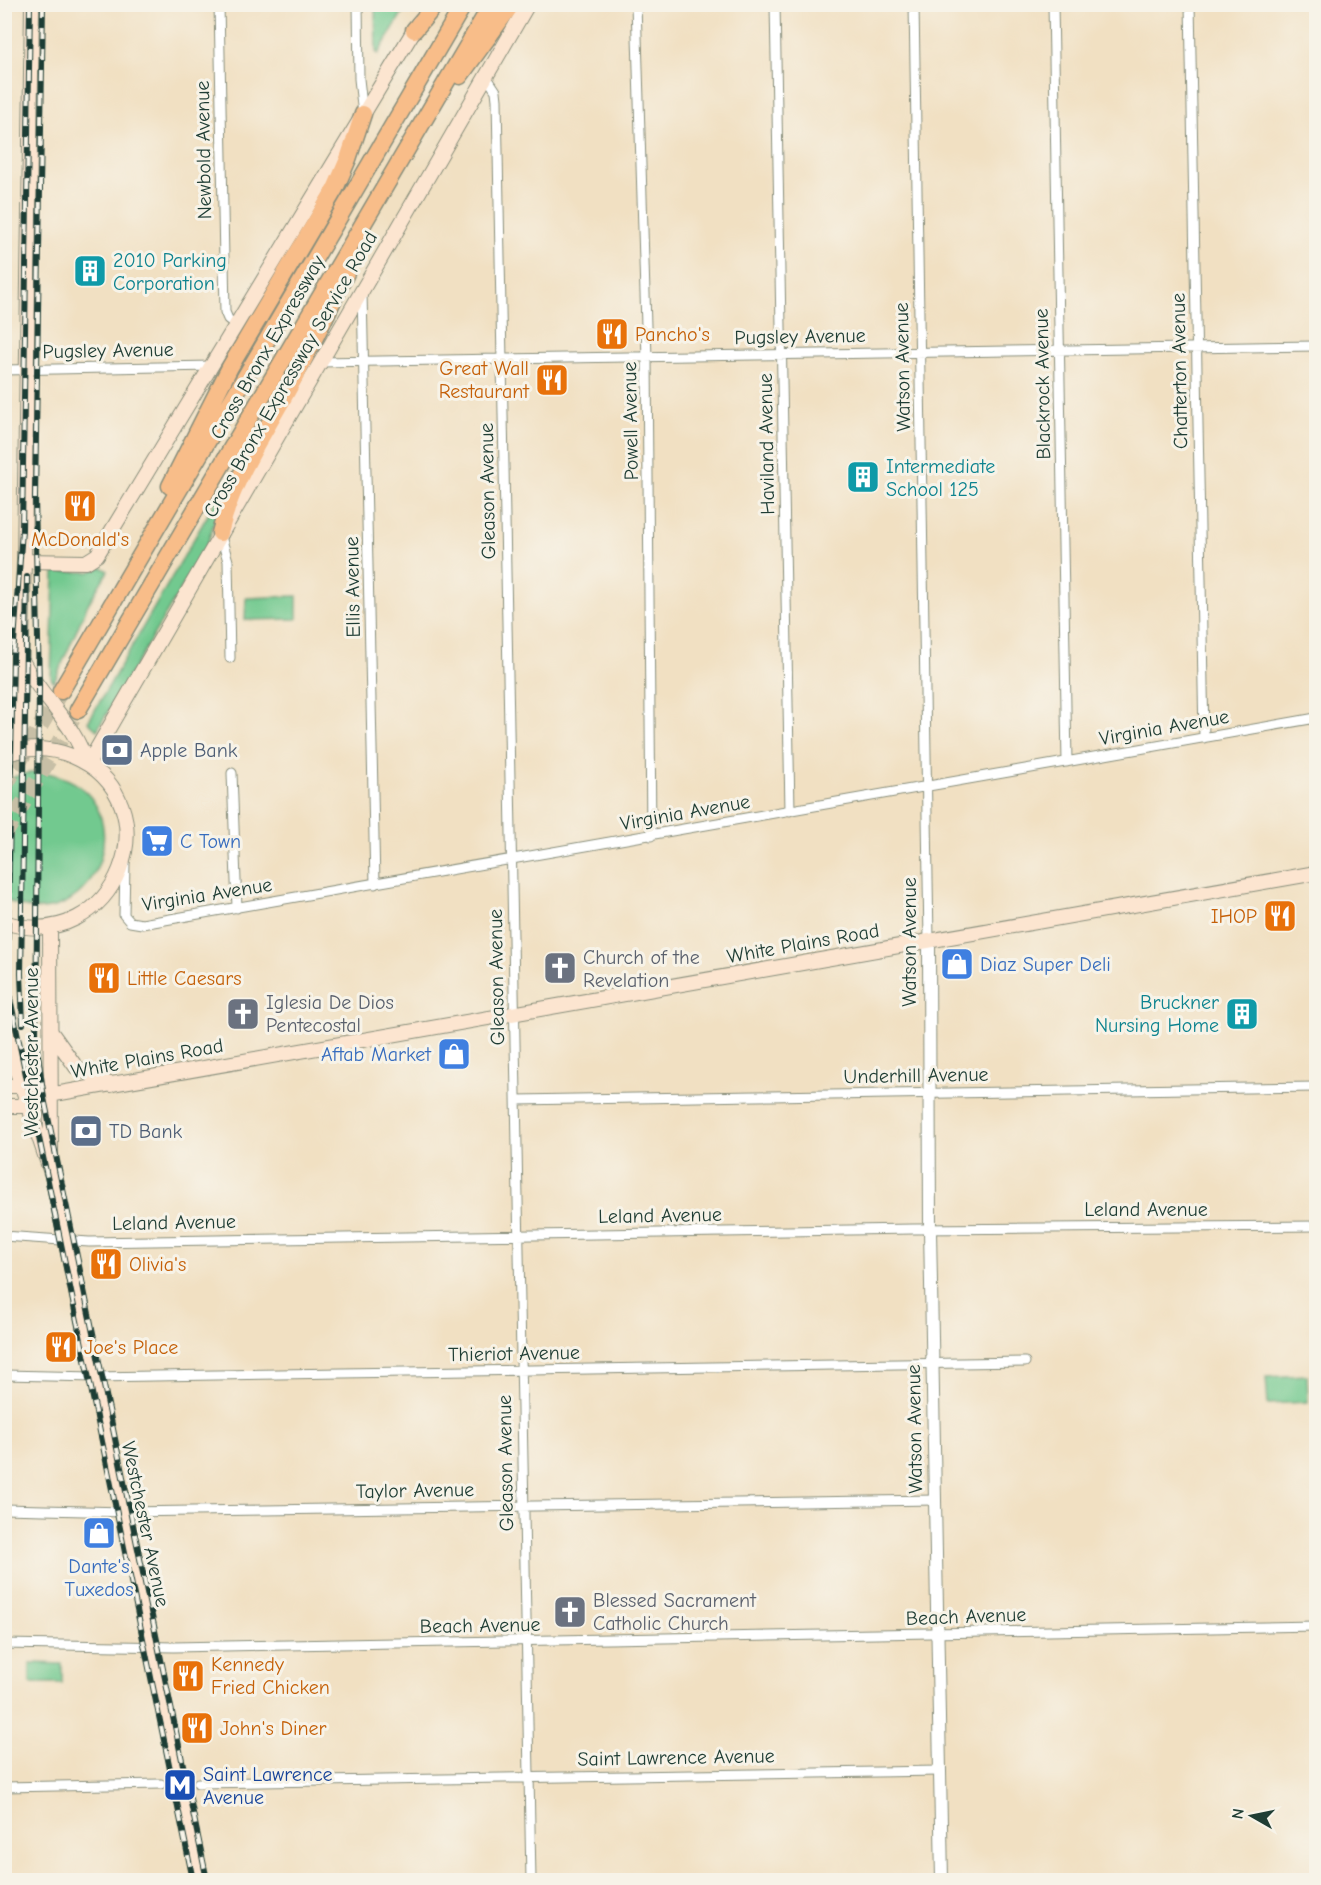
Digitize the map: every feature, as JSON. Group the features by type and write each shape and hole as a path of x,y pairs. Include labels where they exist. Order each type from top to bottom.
{"highway":[{"path":"414,30 436,4"},
{"name":"Cross Bronx Expressway","path":"61,691 464,4"},
{"name":"Cross Bronx Expressway","path":"78,710 492,4"},
{"path":"421,126 479,52 512,4"},
{"path":"101,624 227,373 335,189 363,114"},
{"path":"220,533 226,504 237,480 300,367 379,198"}],"main road":[{"path":"19,751 32,4"},
{"path":"24,561 92,560 212,366 429,4"},
{"name":"Cross Bronx Expressway Service Road","path":"87,764 528,4"},
{"path":"22,660 49,702 73,731 87,764"},
{"path":"4,755 19,751 51,750 87,764 107,782 119,803 127,832 125,854 116,882 102,900 77,919 50,927 26,927 4,922"},
{"name":"White Plains Road","path":"30,1106 49,1095 1317,873"},
{"name":"Westchester Avenue","path":"50,927 49,1095 52,1176"},
{"name":"Westchester Avenue","path":"4,1022 52,1176 200,1881"},
{"path":"51,1032 76,1067 111,1085"},
{"name":"White Plains Road","path":"4,1086 23,1086 49,1095"},
{"path":"4,1106 30,1106"}],"street":[{"name":"Newbold Avenue","path":"219,4 225,312 228,319 236,325"},
{"path":"358,4 359,79 363,114"},
{"name":"Powell Avenue","path":"636,4 647,357 651,836"},
{"name":"Haviland Avenue","path":"775,4 790,811"},
{"name":"Watson Avenue","path":"914,4 928,787 928,1093 942,1881"},
{"name":"Blackrock Avenue","path":"1053,4 1067,762"},
{"name":"Chatterton Avenue","path":"1190,4 1204,738"},
{"name":"Gleason Avenue","path":"486,76 496,91 497,100 531,1881"},
{"name":"Ellis Avenue","path":"362,289 375,884"},
{"name":"Pugsley Avenue","path":"320,362 1317,346"},
{"name":"Pugsley Avenue","path":"4,370 212,366"},
{"path":"220,533 228,561 230,658"},
{"name":"Virginia Avenue","path":"125,854 123,911 133,924 651,836 1317,718"},
{"path":"232,773 237,908"},
{"name":"Underhill Avenue","path":"517,1100 1317,1086"},
{"name":"Leland Avenue","path":"4,1236 65,1238 89,1242 930,1229 1317,1226"},
{"name":"Thieriot Avenue","path":"4,1375 94,1377 1025,1362"},
{"name":"Taylor Avenue","path":"4,1509 124,1512 935,1500"},
{"name":"Beach Avenue","path":"4,1644 152,1648 937,1635 1317,1626"},
{"name":"Saint Lawrence Avenue","path":"198,1783 939,1771"},
{"path":"4,1787 161,1784"}],"green space":[{"path":"375,5 407,5 378,54 376,52"},
{"path":"228,480 207,545 97,730 88,722"},
{"path":"102,567 108,571 88,604 54,682 51,678 54,572 89,572"},
{"path":"297,596 297,619 245,620 246,598"},
{"path":"40,772 75,783 95,804 103,831 100,860 87,885 66,903 38,909 5,899 4,781 22,774"},
{"path":"1307,1375 1308,1402 1268,1404 1266,1377"},
{"path":"30,1663 62,1664 62,1683 30,1683"}],"tunnel":[{"path":"4,788 61,691"},
{"path":"4,836 78,710"},
{"path":"161,1784 198,1783"}],"railway":[{"path":"30,4 22,530 13,656 7,972 10,998 193,1880"},
{"path":"43,4 35,497 39,686 36,1041 44,1098 207,1880"},
{"path":"23,1024 21,974 27,577"}],"place":[{"name":"2010 Parking Corporation","path":"90,271"},
{"name":"Pancho's","path":"612,334"},
{"name":"Great Wall Restaurant","path":"552,380"},
{"name":"Intermediate School 125","path":"863,477"},
{"name":"McDonald's","path":"80,506"},
{"name":"Apple Bank","path":"117,750"},
{"name":"C Town","path":"157,841"},
{"name":"IHOP","path":"1280,916"},
{"name":"Diaz Super Deli","path":"957,964"},
{"name":"Church of the Revelation","path":"560,968"},
{"name":"Little Caesars","path":"104,978"},
{"name":"Iglesia De Dios Pentecostal","path":"243,1014"},
{"name":"Bruckner Nursing Home","path":"1242,1014"},
{"name":"Aftab Market","path":"454,1054"},
{"name":"TD Bank","path":"86,1131"},
{"name":"Olivia's","path":"106,1264"},
{"name":"Joe's Place","path":"61,1347"},
{"name":"Dante's Tuxedos","path":"99,1533"},
{"name":"Blessed Sacrament Catholic Church","path":"570,1612"},
{"name":"Kennedy Fried Chicken","path":"188,1676"},
{"name":"John's Diner","path":"197,1728"},
{"name":"Saint Lawrence Avenue","path":"180,1785"}]}
